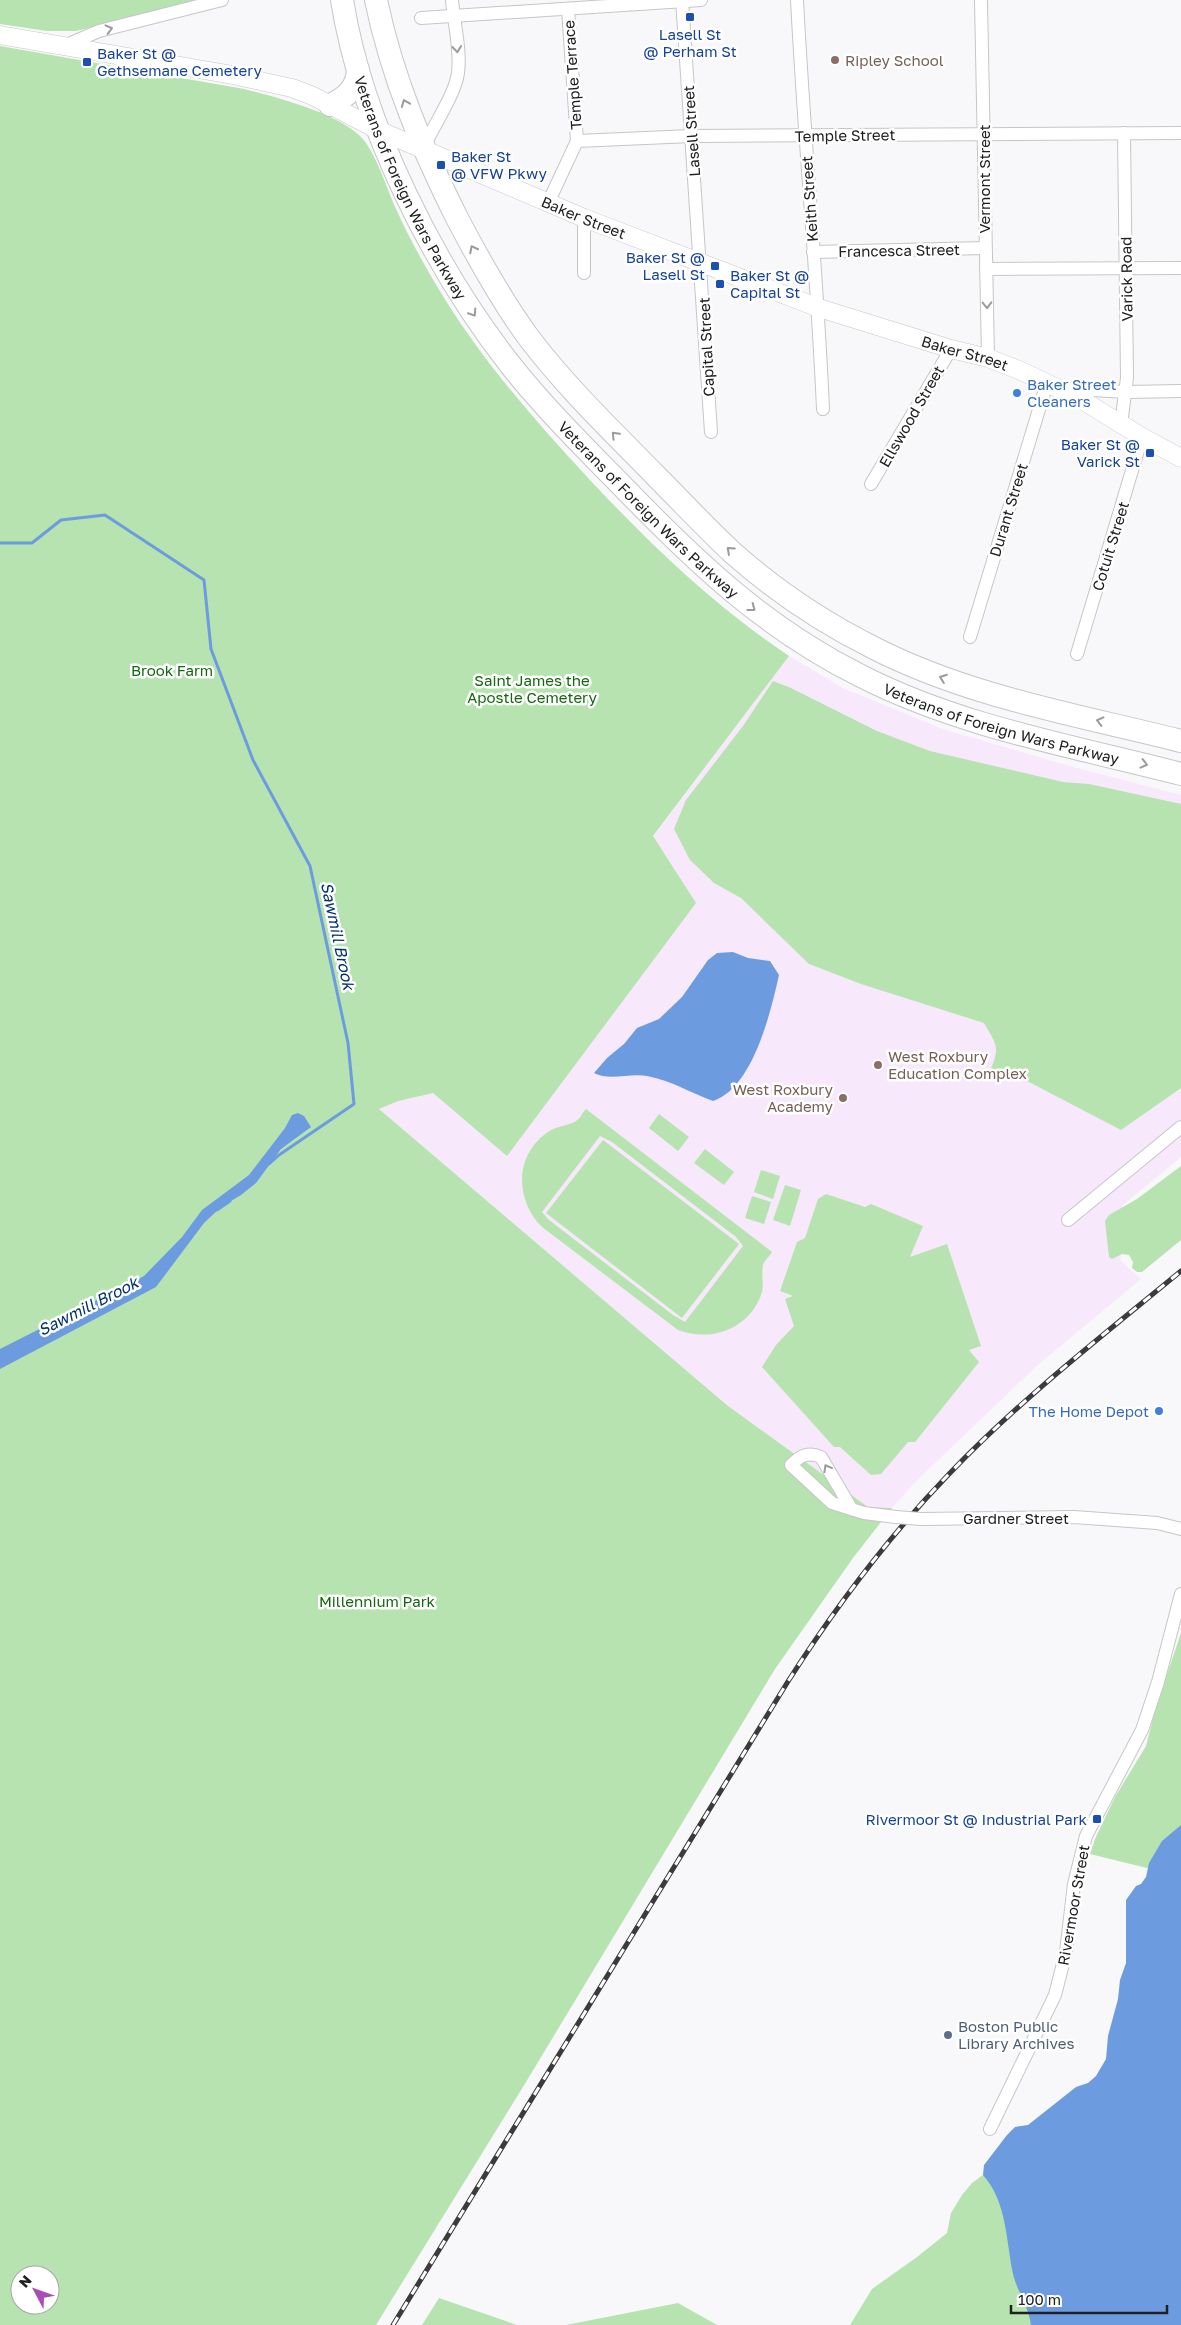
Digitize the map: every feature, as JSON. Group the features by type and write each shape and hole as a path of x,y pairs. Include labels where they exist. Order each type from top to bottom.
{"highway":[{"name":"Veterans of Foreign Wars Parkway","path":"342,0 358,70 379,130 413,208 438,256 465,300 500,352 561,424 706,571 780,629 813,650 861,676 949,713 1181,774"},
{"name":"Veterans of Foreign Wars Parkway","path":"376,0 393,70 424,148 478,260 498,294 529,338 597,416 736,555 810,612 876,649 926,672 1049,708 1181,741"},
{"path":"330,105 349,93 357,79 358,70"},
{"path":"1041,738 1049,708"}],"street":[{"path":"64,46 99,31 222,0"},
{"path":"424,148 434,124 442,113 458,75 452,0"},
{"name":"Lasell Street","path":"682,0 701,263"},
{"path":"421,18 701,0"},
{"name":"Keith Street","path":"796,0 804,135 819,308 823,409"},
{"name":"Vermont Street","path":"981,0 988,358"},
{"name":"Temple Terrace","path":"568,9 577,141"},
{"name":"Baker Street","path":"0,35 261,80 292,88 379,130 584,218 819,308 951,349 988,358 1070,394 1181,458"},
{"name":"Temple Street","path":"577,141 691,136 1181,132"},
{"name":"Varick Road","path":"1121,424 1126,392 1124,133"},
{"path":"548,202 577,141"},
{"path":"584,218 584,273"},
{"name":"Francesca Street","path":"813,252 985,248"},
{"name":"Capital Street","path":"701,263 711,432"},
{"path":"986,269 1181,268"},
{"name":"Ellswood Street","path":"871,484 951,349"},
{"name":"Durant Street","path":"970,637 1047,384"},
{"path":"1070,394 1093,390 1181,392"},
{"name":"Cotuit Street","path":"1078,654 1142,437"},
{"path":"1068,1220 1181,1126"},
{"name":"Gardner Street","path":"851,1508 820,1457 814,1454 804,1455 791,1465 832,1502 864,1513 922,1519 1074,1517 1158,1523 1181,1529"},
{"name":"Rivermoor Street","path":"990,2129 1055,1995 1066,1952 1074,1884 1086,1836 1142,1730 1158,1682 1181,1594"}],"shaded area":[{"name":"West Roxbury Education Complex","path":"789,656 843,688 943,729 1066,765 1181,795 1181,1157 1122,1206 1119,1242 1121,1261 1141,1279 1040,1363 917,1480 892,1508 868,1507 728,1406 357,1090 374,1044 507,1155 653,837"}],"green space":[{"path":"0,0 208,0 76,31 47,31 0,24"},
{"path":"0,46 244,89 272,96 322,113 350,128 360,136 371,150 407,232 446,301 478,348 513,393 589,479 684,574 734,616 789,656 653,836 696,903 507,1156 433,1093 398,1101 379,1109 728,1406 868,1507 892,1508 853,1558 775,1669 523,2087 376,2325 0,2325"},
{"path":"773,681 877,731 930,751 1063,782 1089,784 1181,804 1181,1088 1121,1130 1029,1082 989,1074 995,1058 996,1047 984,1023 861,984 809,964 741,898 714,883 690,860 674,829 686,800 743,726"},
{"path":"586,1109 772,1252 763,1265 762,1292 757,1305 740,1323 717,1333 704,1335 678,1330 542,1227 533,1216 523,1191 522,1178 524,1165 529,1153 548,1132 579,1119","holes":["600,1136 612,1142 736,1237 743,1246 685,1322 673,1315 549,1220 542,1212"]},
{"path":"659,1114 689,1137 678,1151 649,1128"},
{"path":"603,1140 739,1244 682,1318 546,1213"},
{"path":"705,1149 734,1172 724,1185 694,1163"},
{"path":"1181,1166 1181,1240 1142,1272 1137,1272 1132,1268 1133,1262 1129,1255 1122,1254 1112,1259 1109,1257 1105,1221 1109,1215 1137,1199"},
{"path":"761,1170 780,1176 773,1199 754,1192"},
{"path":"785,1185 801,1190 790,1226 773,1220"},
{"path":"826,1194 865,1207 871,1204 923,1226 910,1257 947,1244 981,1346 969,1350 979,1362 915,1442 908,1442 881,1474 871,1475 840,1447 834,1447 762,1367 776,1345 794,1326 785,1299 793,1296 780,1291 797,1242 805,1238 818,1199"},
{"path":"752,1196 771,1202 764,1224 745,1218"},
{"path":"1181,1633 1181,1828 1151,1869 1090,1854 1115,1797 1146,1746 1156,1707"},
{"path":"1028,2128 1044,2325 850,2325 872,2289 947,2233 951,2213 962,2195 972,2183 983,2175 987,2178"},
{"path":"439,2298 517,2325 422,2325"},
{"path":"678,2303 717,2325 566,2325"}],"water":[{"path":"733,952 748,958 770,961 779,975 771,1008 758,1047 739,1081 727,1093 713,1101 656,1078 640,1075 613,1077 594,1073 607,1058 624,1044 637,1028 659,1019 682,997 708,960 717,953"},
{"path":"298,1113 304,1116 311,1127 281,1149 256,1183 221,1207 204,1223 156,1287 0,1369 0,1349 144,1276 182,1237 202,1210 249,1175 285,1128 292,1115"},
{"path":"1181,1825 1181,2325 1031,2325 1013,2274 1001,2209 997,2197 983,2175 984,2165 1015,2127 1028,2125 1076,2087 1088,2083 1096,2076 1106,2059 1108,2036 1118,1999 1120,1980 1126,1963 1126,1900 1136,1886 1141,1884 1146,1877 1149,1863 1162,1841"}],"waterway":[{"name":"Sawmill Brook","path":"0,543 32,543 61,520 105,515 204,580 211,649 253,760 310,866 348,1043 354,1104 279,1155 269,1164"},
{"name":"Sawmill Brook","path":"217,1210 230,1201"},
{"name":"Sawmill Brook","path":"143,1292 156,1283"}],"railway":[{"path":"393,2325 787,1683 863,1574 927,1497 1005,1419 1062,1369 1181,1271"}],"place":[{"name":"Lasell St @ Perham St","path":"690,17"},
{"name":"Ripley School","path":"835,60"},
{"name":"Baker St @ Gethsemane Cemetery","path":"87,62"},
{"name":"Baker St @ VFW Pkwy","path":"441,165"},
{"name":"Baker St @ Lasell St","path":"715,266"},
{"name":"Baker St @ Capital St","path":"720,284"},
{"name":"Baker Street Cleaners","path":"1017,393"},
{"name":"Baker St @ Varick St","path":"1150,453"},
{"name":"West Roxbury Education Complex","path":"878,1065"},
{"name":"West Roxbury Academy","path":"843,1098"},
{"name":"The Home Depot","path":"1159,1411"},
{"name":"Rivermoor St @ Industrial Park","path":"1097,1819"},
{"name":"Boston Public Library Archives","path":"948,2035"}],"park label":[{"name":"Brook Farm","path":"172,670"},
{"name":"Saint James the Apostle Cemetery","path":"532,688"},
{"name":"Millennium Park","path":"377,1601"}]}
